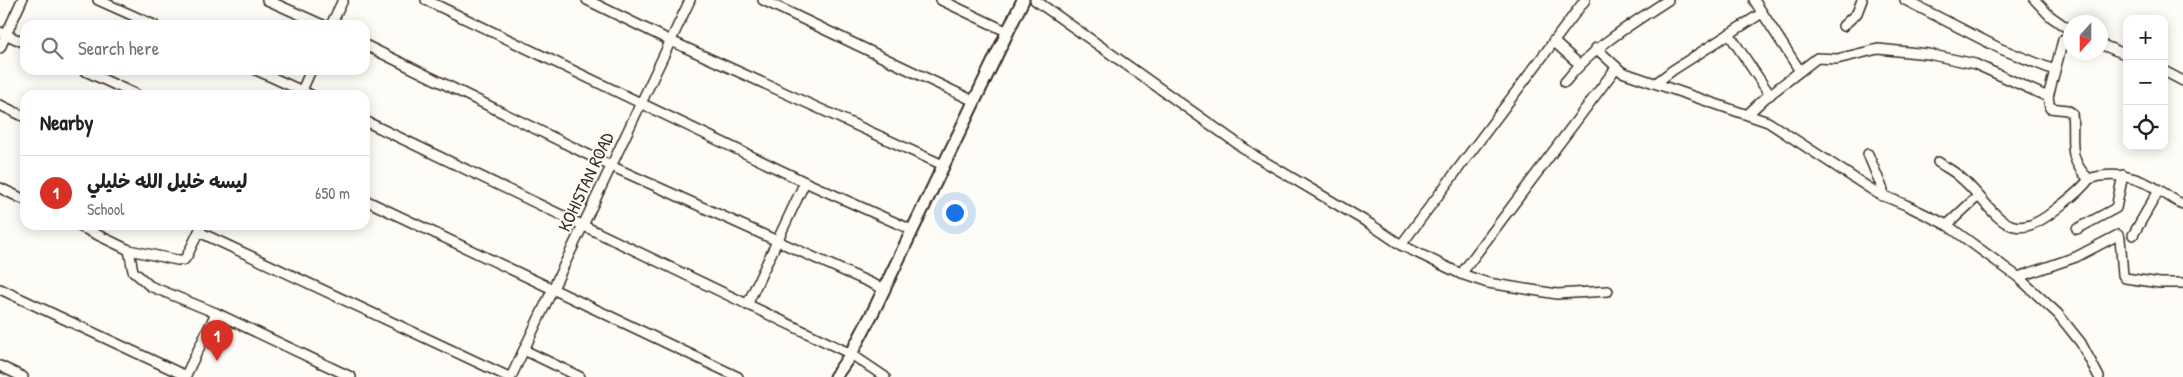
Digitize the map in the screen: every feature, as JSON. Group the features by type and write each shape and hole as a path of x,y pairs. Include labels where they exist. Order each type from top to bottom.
{"main road":[{"path":"835,377 851,354 884,289 1023,0"}],"street":[{"path":"0,48 3,33 22,0"},
{"path":"98,0 143,20"},
{"path":"267,0 312,20"},
{"path":"333,20 343,0"},
{"path":"426,0 642,102 805,182 912,230"},
{"path":"587,0 671,41 943,165"},
{"name":"KOHISTAN ROAD","path":"510,377 690,0"},
{"path":"763,0 974,101"},
{"path":"941,0 1008,32"},
{"path":"1035,0 1255,156 1370,224 1401,245 1461,274 1488,283 1557,294 1608,291"},
{"path":"1401,245 1585,0"},
{"path":"1565,82 1579,64 1596,48 1668,0"},
{"path":"1754,0 1800,71"},
{"path":"1843,26 1857,12 1862,0"},
{"path":"1905,0 2001,50 2054,70"},
{"path":"2035,0 2050,16 2063,25"},
{"path":"1656,83 1762,12"},
{"path":"3,33 20,41"},
{"path":"1728,34 1770,94"},
{"path":"2063,40 2048,97 2050,108 2067,110 2072,113 2072,154 2078,170 2088,179"},
{"path":"1553,41 1579,64"},
{"path":"370,47 611,166 884,289"},
{"path":"2108,47 2123,53"},
{"path":"1596,48 1616,68 1768,122 1840,171 1882,196 1906,205 1947,225 2018,278 2058,314 2081,344 2099,377"},
{"path":"1748,114 1770,94 1817,58 1837,59 1878,49 1928,54 1975,64 2048,97"},
{"path":"1461,274 1616,68"},
{"path":"2168,73 2183,81"},
{"path":"94,75 126,90"},
{"path":"266,75 296,90"},
{"path":"305,90 310,75"},
{"path":"0,105 20,115"},
{"path":"370,123 582,227 851,354 885,377"},
{"path":"1868,154 1883,190 1882,196"},
{"path":"1938,162 1960,177 1997,216 2012,227 2030,226 2048,216 2083,187 2088,179 2107,175 2123,175 2159,190 2183,204"},
{"path":"2077,229 2116,208 2123,175"},
{"path":"747,305 805,182"},
{"path":"0,188 20,198"},
{"path":"2133,235 2159,190"},
{"path":"1947,225 1978,196"},
{"path":"370,202 738,377"},
{"path":"87,230 129,250 177,260 184,260 199,230"},
{"path":"204,230 510,377"},
{"path":"2018,278 2076,257 2118,235 2125,278 2160,283 2183,283"},
{"path":"129,250 132,271 150,286 216,313 351,377"},
{"path":"0,289 185,376 216,313"},
{"path":"524,350 580,377"},
{"path":"0,366 23,377"}],"place":[{"name":"ليسه خليل الله خليلي","path":"217,361"}]}
